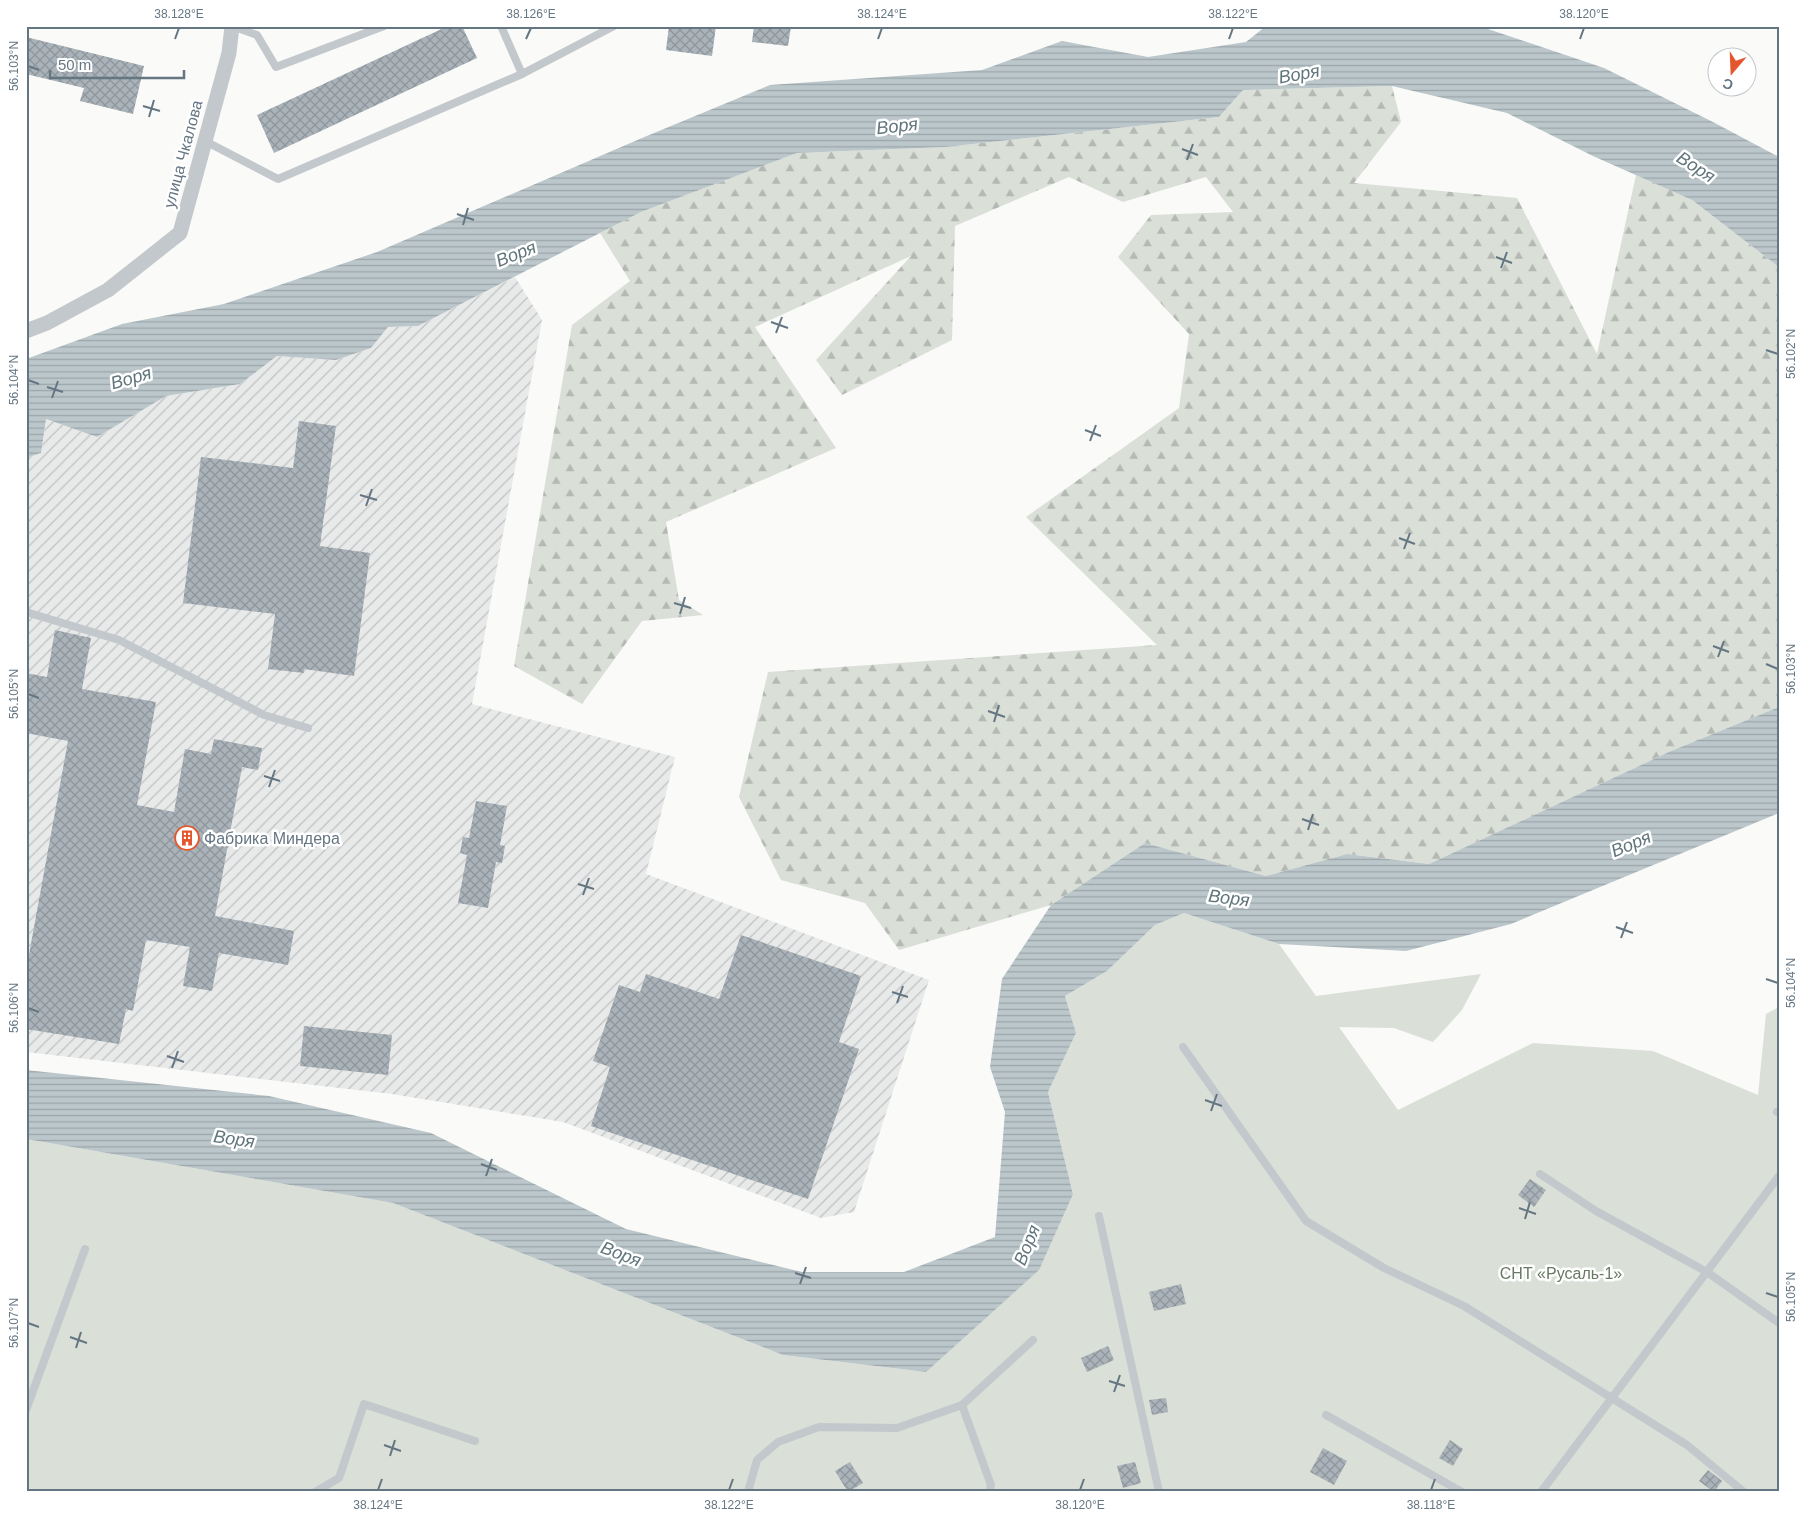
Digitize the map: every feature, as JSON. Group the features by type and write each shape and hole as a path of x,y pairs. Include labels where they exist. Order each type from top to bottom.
{"street":[{"name":"улица Чкалова","path":"26,331 47,323 108,290 180,233 229,53 232,26"}],"lane":[{"path":"232,26 256,36 276,67 384,26"},
{"path":"501,26 522,74"},
{"path":"205,141 278,179 522,74 614,26"},
{"path":"26,612 119,640 264,715 308,728"},
{"path":"1183,1047 1306,1221 1384,1268 1464,1306 1687,1445 1744,1492"},
{"path":"1540,1174 1596,1211 1707,1272 1779,1323"},
{"path":"1542,1492 1779,1176"},
{"path":"1099,1216 1158,1492"},
{"path":"26,1410 85,1249"},
{"path":"748,1492 757,1460 778,1442 819,1427 897,1428 962,1405 1033,1340"},
{"path":"316,1492 339,1478 364,1404 475,1441"},
{"path":"962,1405 991,1485 989,1492"},
{"path":"1326,1415 1462,1492"}],"shaded area":[{"path":"515,277 542,320 472,704 675,757 646,874 929,980 854,1212 821,1218 563,1122 392,1094 26,1052 26,458 41,453 46,419 97,437 166,396 240,384 277,356 336,360 371,348 388,327 418,326"}],"green space":[{"path":"1392,86 1401,122 1354,183 1517,198 1597,354 1636,175 1692,200 1779,267 1779,707 1671,751 1429,864 1347,854 1266,876 1145,843 1051,905 899,950 865,903 781,880 739,797 768,672 1157,645 1026,517 1179,408 1189,334 1118,257 1151,215 1233,212 1206,177 1123,202 1069,177 955,226 952,340 842,395 816,360 911,256 755,327 836,448 666,522 679,600 703,615 642,621 582,704 514,666 572,325 630,281 600,233 641,212 797,153 946,147 1219,117 1243,90"},
{"name":"СНТ «Русаль-1»","path":"1184,913 1279,944 1316,996 1481,974 1462,1010 1433,1042 1394,1028 1339,1027 1398,1110 1533,1043 1653,1051 1758,1095 1766,1014 1779,1007 1779,1492 26,1492 26,1139 393,1203 783,1355 926,1372 1073,1194 1048,1092 1076,1033 1065,996 1107,971 1155,925"}],"water":[{"name":"Воря","path":"1266,26 1479,26 1604,68 1779,157 1779,267 1692,200 1593,156 1507,113 1392,86 1243,90 1219,117 946,147 797,153 641,212 418,326 388,327 371,348 336,360 277,356 240,384 166,396 97,437 46,419 41,453 26,458 26,359 122,324 224,304 377,252 770,85 982,70 1062,41 1148,57 1246,42"},
{"name":"Воря","path":"1779,707 1779,813 1511,924 1406,951 1279,944 1184,913 1155,925 1107,971 1065,996 1076,1033 1048,1092 1073,1194 1039,1270 926,1372 783,1355 393,1203 26,1139 26,1070 269,1096 431,1133 626,1229 802,1272 904,1272 995,1237 1005,1112 990,1067 1002,979 1051,905 1145,843 1266,876 1347,854 1429,864 1671,751"}],"building":[{"path":"448,26 462,26 477,58 274,153 257,115"},
{"path":"669,26 716,26 712,56 666,50"},
{"path":"754,26 791,26 788,46 752,42"},
{"path":"26,37 144,66 133,114 80,101 84,88 26,74"},
{"path":"299,421 336,426 320,546 370,553 354,676 304,669 304,673 268,669 275,614 183,603 201,457 293,468"},
{"name":"Фабрика Миндера","path":"55,630 91,638 82,689 156,702 137,805 174,812 185,749 211,754 214,739 262,748 258,770 242,767 215,916 294,931 288,965 219,953 212,991 183,986 190,947 146,940 133,1011 126,1009 119,1044 26,1029 26,971 68,741 26,733 26,673 47,677"},
{"path":"476,801 507,806 500,845 505,846 502,863 496,862 488,908 458,903 467,855 460,853 463,837 469,838"},
{"path":"741,935 861,976 839,1042 859,1049 808,1199 591,1126 610,1067 593,1061 619,985 640,992 646,974 719,999"},
{"path":"304,1026 392,1035 388,1075 300,1066"},
{"path":"1530,1179 1546,1190 1534,1207 1518,1195"},
{"path":"1181,1284 1186,1304 1154,1311 1149,1292"},
{"path":"1108,1346 1114,1360 1087,1372 1081,1358"},
{"path":"1166,1398 1168,1412 1152,1415 1149,1400"},
{"path":"1450,1440 1463,1449 1453,1466 1439,1458"},
{"path":"1323,1448 1347,1461 1334,1485 1310,1472"},
{"path":"850,1462 863,1483 848,1492 835,1471"},
{"path":"1135,1462 1141,1483 1123,1488 1117,1466"},
{"path":"1708,1470 1722,1481 1714,1492 1699,1481"}],"place":[{"name":"Фабрика Миндера","path":"187,838"}]}
